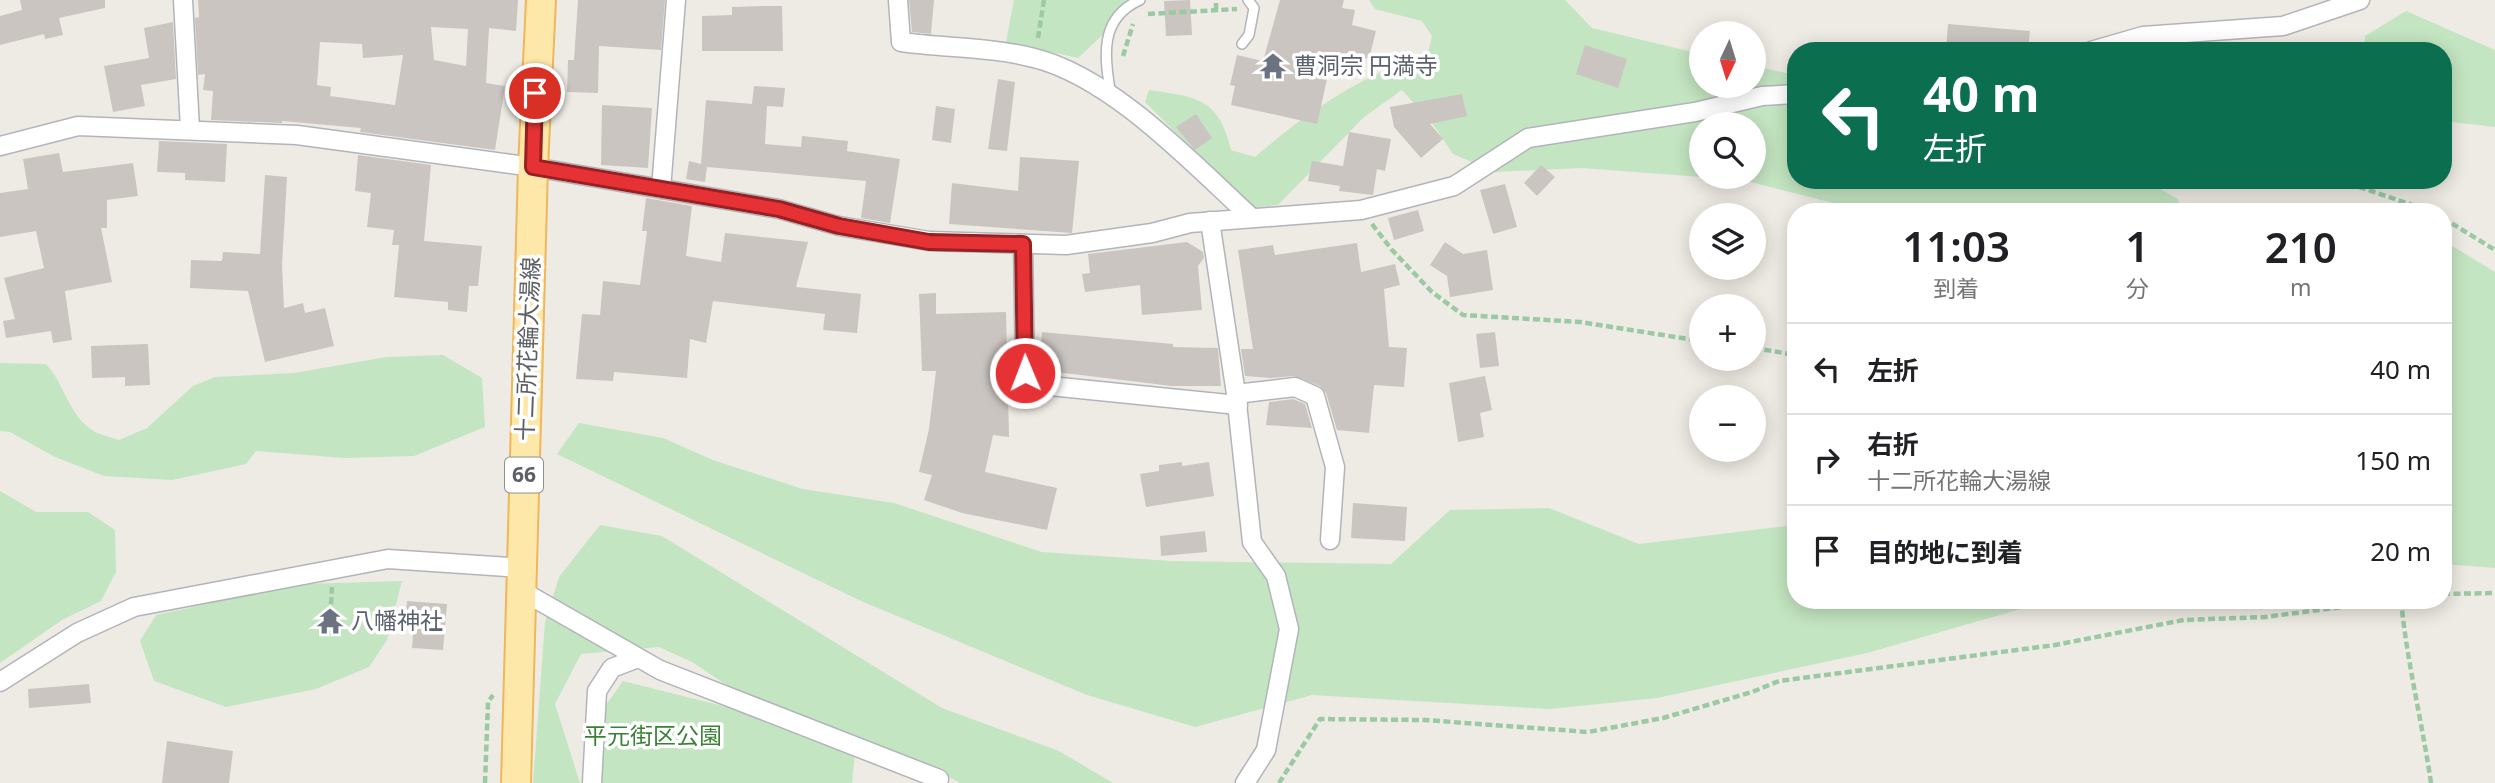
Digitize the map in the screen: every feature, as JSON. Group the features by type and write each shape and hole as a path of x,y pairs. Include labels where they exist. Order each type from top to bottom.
{"main road":[{"name":"十二所花輪大湯線","path":"516,783 533,167 541,0"}],"street":[{"path":"183,0 190,129"},
{"path":"661,189 676,0"},
{"path":"898,0 901,42 1034,58 1091,82 1164,138 1252,218"},
{"path":"2123,42 2144,36 2283,26 2360,0"},
{"path":"0,146 78,126 297,135 533,167 779,209 839,226 929,242 1066,245 1152,233 1190,223 1361,210 1454,186 1528,138 1695,112 1762,96 1787,95"},
{"path":"1210,221 1237,399 1252,541 1276,576 1289,629 1266,750 1245,783"},
{"path":"1023,244 1025,373 1040,385 1237,399 1295,387 1315,396 1335,467 1330,540"},
{"path":"0,682 77,633 134,607 388,559 522,580 660,670 939,779"},
{"path":"592,783 597,691 612,668 638,658"}],"lane":[{"path":"1112,97 1106,37 1124,7 1140,0"},
{"path":"1242,44 1249,35 1251,4"}],"path":[{"path":"1038,38 1044,0"},
{"path":"1216,0 1216,10"},
{"path":"1112,97 1135,15 1216,10 1251,4"},
{"path":"2365,189 2407,203"},
{"path":"1361,210 1392,250 1432,292 1463,315 1580,322 1689,339"},
{"path":"2452,224 2495,250"},
{"path":"1766,350 1787,354"},
{"path":"2452,594 2495,593"},
{"path":"1279,783 1320,719 1425,720 1588,732 1663,718 1752,692 1779,681 2055,645 2184,620 2265,617 2328,609"},
{"path":"2400,609 2406,661 2420,709 2431,783"}],"green space":[{"path":"1014,0 1140,0 1078,58 1006,42"},
{"path":"1369,0 1565,0 1592,28 1689,51 1689,98 1766,98 1766,69 1787,73 1787,189 2160,189 2178,199 2179,203 1834,203 1766,186 1766,112 1689,112 1689,176 1582,168 1496,172 1453,154 1432,123 1402,90 1364,117 1278,205 1252,208 1145,102 1149,90 1193,98 1204,103 1220,120 1231,150 1255,157 1316,109 1337,96 1403,62 1428,53 1432,36 1422,21 1375,9"},
{"path":"2406,11 2495,50 2495,127 2452,122 2452,42 2365,42 2365,36"},
{"path":"2452,247 2495,272 2495,568 2452,565"},
{"path":"443,355 482,378 485,427 414,456 344,458 256,451 246,464 172,480 104,476 55,457 10,432 0,431 0,363 46,364 84,424 98,433 119,440 147,428 193,386 215,377 294,373 386,357"},
{"path":"579,423 663,438 713,460 803,489 894,503 1042,552 1171,561 1391,564 1450,510 1549,508 1639,544 1787,526 1787,609 2021,609 1867,653 1657,698 1550,709 1312,695 1195,727 1087,695 861,601 557,454"},
{"path":"0,491 36,512 88,512 115,530 116,572 101,601 62,620 0,663"},
{"path":"600,525 662,536 942,708 1059,751 1113,783 960,783 942,773 770,714 692,662 659,647 581,654 555,704 580,783 533,783 545,622 559,577"},
{"path":"402,581 387,640 369,667 316,689 226,707 154,681 140,641 156,615 301,584"},
{"name":"平元街区公園","path":"623,681 723,706 855,751 852,783 601,783 604,708"}],"building":[{"path":"20,0 105,0 105,8 59,18 63,35 45,39 44,34 0,45 0,16 22,10"},
{"path":"198,0 518,0 516,31 489,28 486,83 505,86 495,150 360,132 361,128 282,121 211,120 213,91 203,90 205,74 198,75 195,18 199,17","holes":["431,27 468,29 466,66 434,60","320,42 362,44 363,58 403,55 395,105 330,96 331,87 317,85"]},
{"path":"578,0 665,0 661,50 599,46 598,93 567,92 568,60 574,60"},
{"path":"909,0 934,0 931,34 912,32"},
{"path":"1190,0 1192,35 1166,36 1164,1"},
{"name":"曹洞宗 円満寺","path":"1280,0 1344,0 1342,8 1355,10 1352,25 1376,31 1369,59 1346,54 1342,69 1330,66 1317,124 1231,105 1235,86 1230,85 1237,55 1263,61"},
{"path":"782,6 783,51 702,51 702,16 732,15 732,7"},
{"path":"173,22 176,79 141,85 145,106 113,112 104,66 149,58 144,28"},
{"path":"1948,24 2030,31 2029,42 1947,42"},
{"path":"1585,45 1627,59 1618,88 1576,74"},
{"path":"998,79 1015,82 1007,151 988,149"},
{"path":"754,86 785,88 783,107 767,106 765,144 801,147 802,136 848,141 847,151 900,159 890,223 861,218 866,181 707,167 705,182 686,179 689,161 701,164 706,100 752,104"},
{"path":"1462,94 1467,116 1430,124 1443,139 1421,158 1394,127 1390,107"},
{"path":"602,105 652,108 648,168 601,165"},
{"path":"936,106 955,109 951,143 932,140"},
{"path":"1196,114 1212,138 1195,150 1176,127"},
{"path":"1349,132 1391,139 1385,171 1377,169 1373,195 1339,191 1340,186 1308,181 1312,161 1343,166"},
{"path":"159,141 227,144 225,182 185,180 185,173 157,172"},
{"path":"59,153 63,172 133,163 138,196 107,200 107,228 101,228 112,282 65,291 72,340 53,343 51,331 6,338 3,321 15,319 4,278 44,268 36,231 0,237 0,193 28,189 23,159"},
{"path":"358,155 431,165 424,241 482,246 478,286 469,286 467,312 448,310 448,302 394,297 399,245 392,245 394,230 367,227 371,193 355,191"},
{"path":"1020,157 1079,161 1072,233 949,224 952,183 1018,191"},
{"path":"1541,165 1555,177 1537,196 1524,183"},
{"path":"265,175 287,177 282,266 284,308 303,303 305,313 325,308 334,346 265,362 248,291 190,288 191,260 222,261 223,252 260,254"},
{"path":"1505,184 1517,227 1493,234 1480,190"},
{"path":"646,198 692,206 686,256 721,262 725,233 808,242 796,287 861,294 857,333 823,330 825,314 713,301 706,343 690,339 687,378 614,372 613,381 576,379 582,314 600,315 603,281 640,285 647,231 642,231"},
{"path":"1418,210 1424,231 1394,240 1388,218"},
{"path":"1187,242 1203,252 1204,258 1198,266 1202,310 1142,315 1140,285 1085,292 1082,274 1090,273 1088,254"},
{"path":"1445,242 1463,254 1487,250 1493,290 1450,297 1447,276 1430,265"},
{"path":"1357,243 1361,272 1395,264 1400,285 1384,289 1389,347 1407,348 1404,387 1374,385 1369,433 1337,430 1326,393 1320,386 1294,376 1245,376 1241,349 1253,349 1238,250 1273,245 1275,255"},
{"path":"936,293 936,314 1006,312 1009,437 993,435 985,472 1057,488 1047,530 962,513 924,500 932,475 919,472 929,429 936,371 922,371 919,294"},
{"path":"1042,332 1173,344 1173,347 1218,348 1221,386 1172,386 1039,370"},
{"path":"1495,332 1499,366 1480,368 1476,334"},
{"path":"148,344 150,385 125,386 125,377 92,378 91,346"},
{"path":"1485,376 1492,410 1480,413 1484,437 1458,442 1449,383"},
{"path":"1293,399 1305,404 1312,428 1266,425 1269,402"},
{"path":"1182,462 1182,466 1209,462 1214,496 1146,507 1140,474 1159,471 1159,465"},
{"path":"1353,503 1407,507 1405,541 1351,538"},
{"path":"1205,531 1207,552 1161,556 1160,536"},
{"path":"407,601 447,604 443,650 412,648 414,621 405,620"},
{"path":"89,684 91,703 29,708 28,689"},
{"path":"167,741 233,751 229,783 162,783"}],"place":[{"name":"曹洞宗 円満寺","path":"1273,66"},
{"name":"八幡神社","path":"330,621"}],"route":[{"path":"535,93 533,167 779,209 839,226 929,242 1023,244 1025,373"}]}
